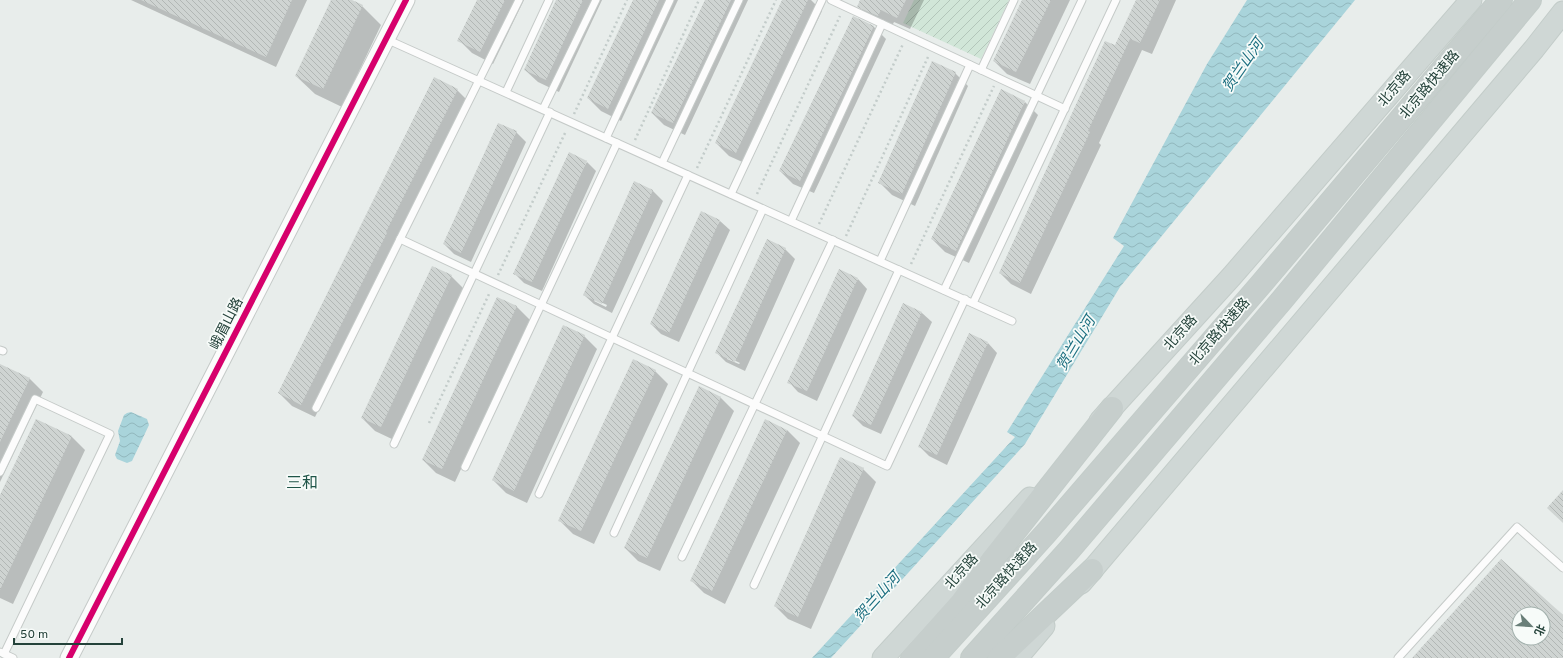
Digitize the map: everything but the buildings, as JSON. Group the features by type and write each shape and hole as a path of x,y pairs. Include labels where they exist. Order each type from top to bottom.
{"highway":[{"name":"北京路快速路","path":"933,658 1048,532 1262,283 1501,0"},
{"name":"北京路快速路","path":"972,658 1070,549 1282,300 1530,0"},
{"path":"912,658 962,602 993,559 1112,408"},
{"path":"998,658 1092,570"}],"main road":[{"name":"北京路","path":"883,658 1238,270 1470,0"},
{"path":"1017,658 1524,62 1563,12"}],"street":[{"name":"峨眉山路","path":"69,658 406,0"}],"lane":[{"path":"316,408 519,0"},
{"path":"506,92 549,0"},
{"path":"394,444 474,273 596,0"},
{"path":"606,138 670,0"},
{"path":"662,163 739,0"},
{"path":"731,194 822,0"},
{"path":"981,70 1014,0"},
{"path":"944,290 1082,0"},
{"path":"973,303 1116,0"},
{"path":"835,1 1065,109"},
{"path":"791,221 882,24"},
{"path":"386,38 1012,321"},
{"path":"880,261 970,65"},
{"path":"465,467 617,143"},
{"path":"538,494 690,176"},
{"path":"614,533 763,209"},
{"path":"400,239 887,466 965,299"},
{"path":"682,557 833,240"},
{"path":"754,585 899,270"},
{"path":"0,472 35,399 110,434 2,653 13,658"},
{"path":"1398,658 1517,526 1563,568"}],"path":[{"path":"429,423 627,0"},
{"path":"631,149 699,0"},
{"path":"690,176 776,0"},
{"path":"752,204 845,6"},
{"path":"816,232 907,36"},
{"path":"842,244 933,48"},
{"path":"907,273 998,78"}],"green space":[{"path":"914,0 1009,0 981,59 903,23"}],"water":[{"name":"贺兰山河","path":"1247,0 1355,0 1120,287 1025,444 831,658 812,658 1015,437 1007,432 1124,246 1113,238 1207,64"},
{"path":"131,412 147,419 149,425 132,461 127,463 117,459 115,455 120,441 118,431 124,415"}],"cycle path":[{"path":"69,658 406,0"}],"district":[{"name":"三和","path":"302,484"}]}
